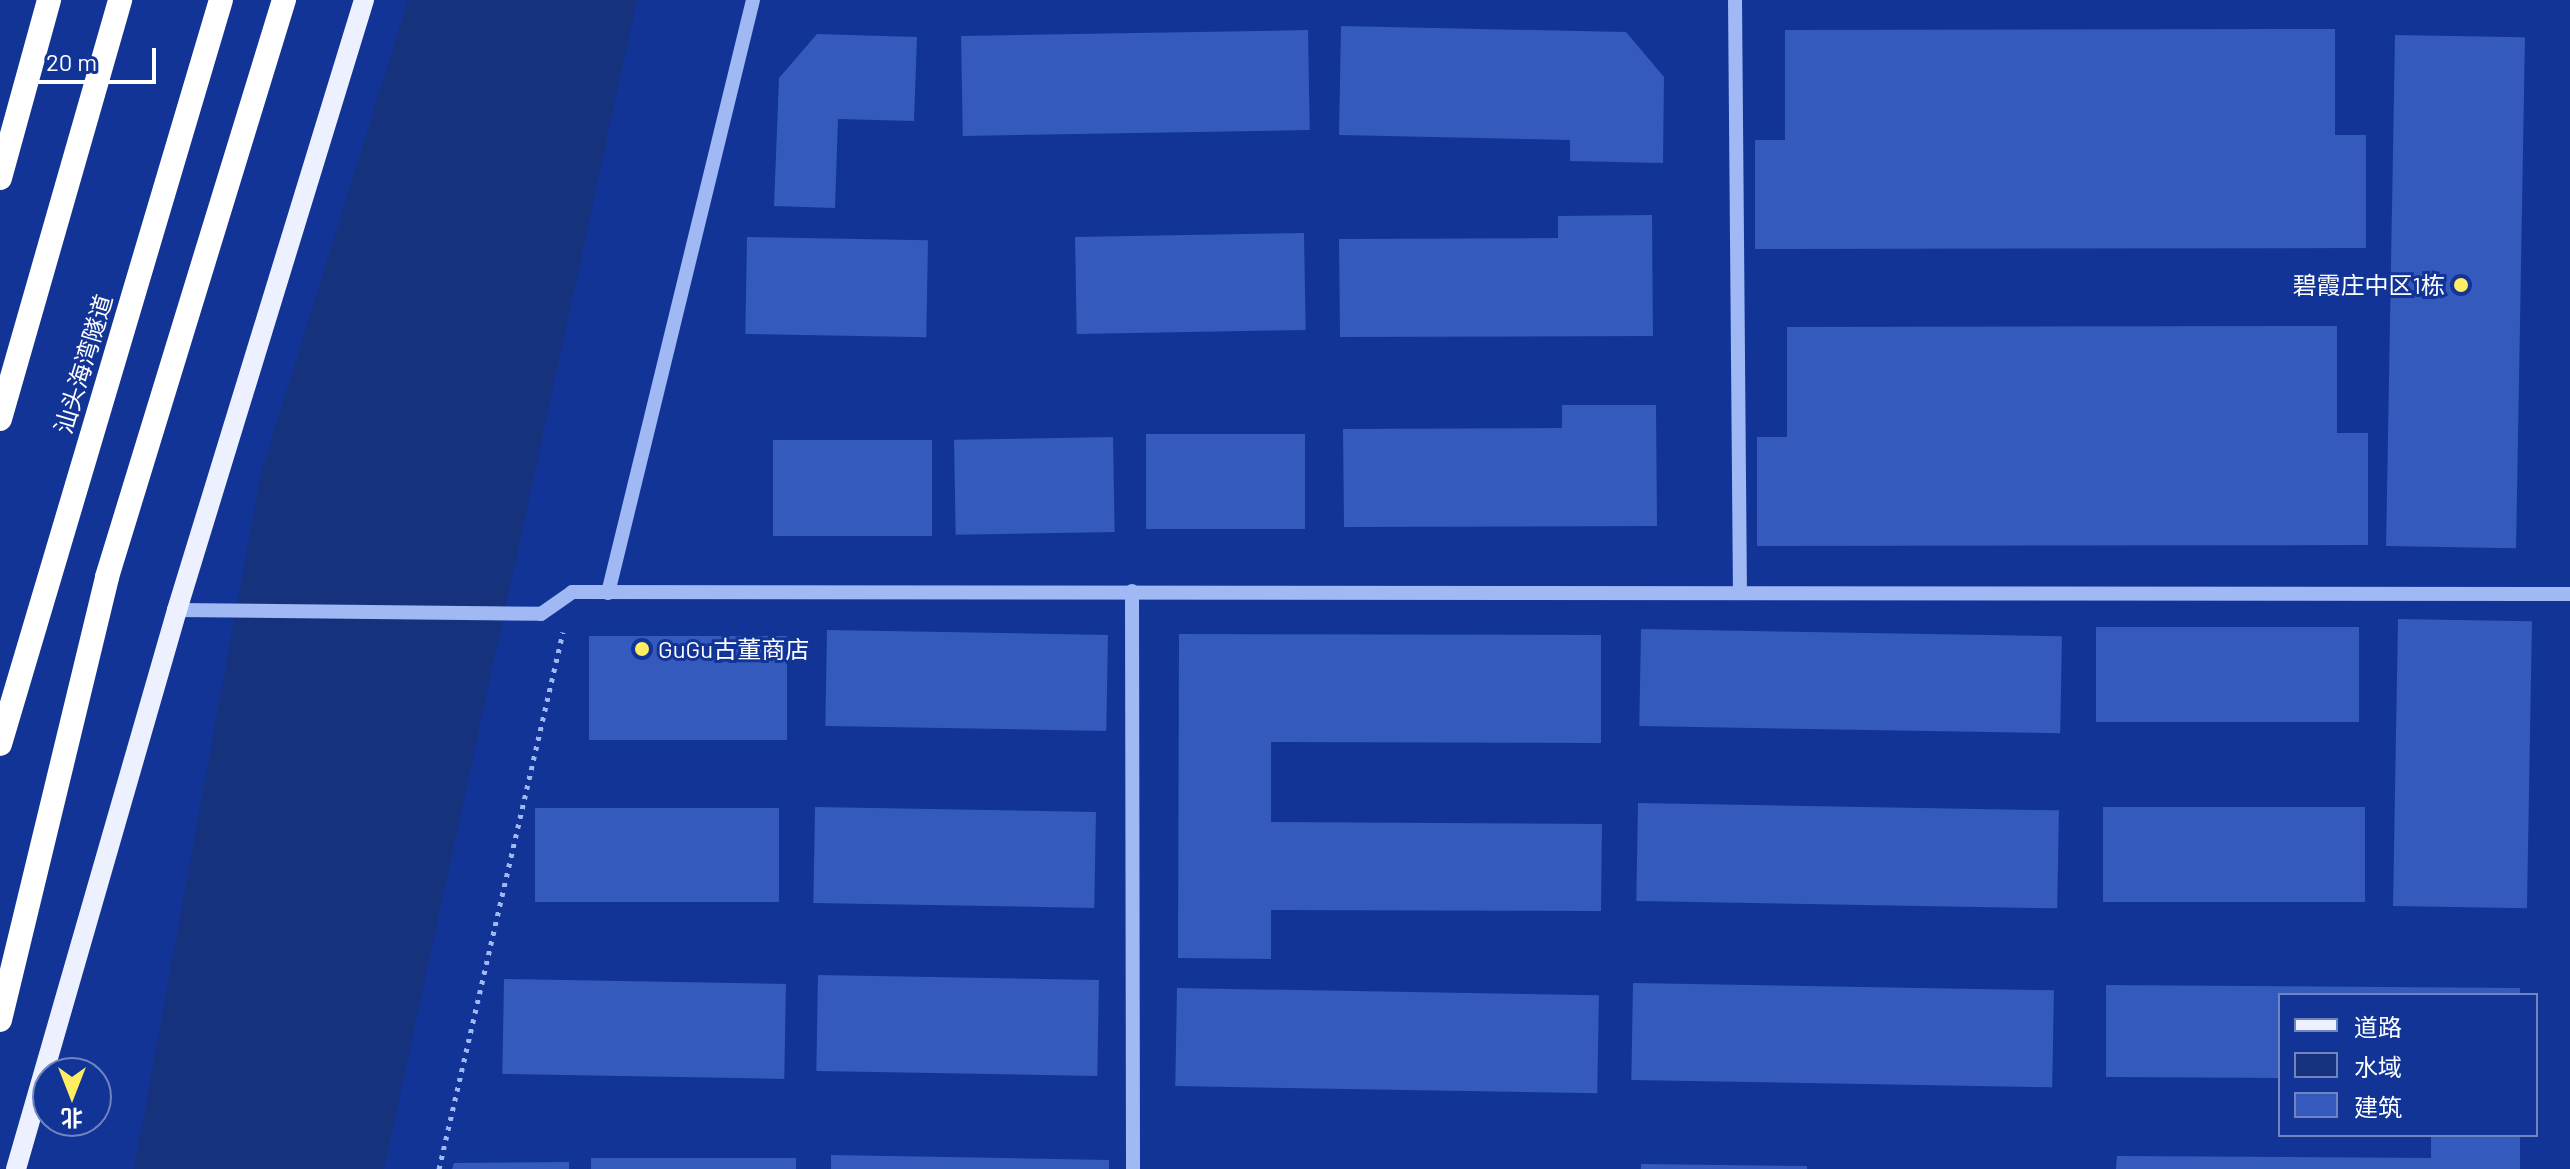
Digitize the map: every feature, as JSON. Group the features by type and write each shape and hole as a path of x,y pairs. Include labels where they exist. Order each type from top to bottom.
{"highway":[{"path":"0,178 49,0"},
{"path":"0,419 120,0"},
{"name":"汕头海湾隧道","path":"0,744 221,0"},
{"path":"0,1020 107,577 284,0"}],"main road":[{"path":"16,1169 177,610 364,0"}],"street":[{"path":"608,593 753,0"},
{"path":"1735,0 1740,593"},
{"path":"1132,591 1133,1169"},
{"path":"177,610 213,607 541,614 572,592 2570,594"}],"path":[{"path":"439,1169 572,592"}],"water":[{"path":"408,0 637,0 384,1169 134,1169 261,473"}],"building":[{"path":"1341,26 1626,32 1664,77 1663,163 1570,161 1570,140 1339,135"},
{"path":"2335,29 2335,135 2366,135 2366,248 1755,249 1755,140 1785,140 1785,30"},
{"path":"1308,30 1310,130 963,136 961,36"},
{"path":"817,34 917,37 914,121 838,119 835,208 774,206 779,78"},
{"name":"碧霞庄中区1栋","path":"2395,35 2525,37 2516,548 2386,546"},
{"path":"1652,215 1653,336 1340,337 1339,239 1558,238 1558,216"},
{"path":"1304,233 1306,330 1077,334 1075,237"},
{"path":"747,237 928,240 926,337 745,334"},
{"path":"2337,326 2337,433 2368,433 2368,545 1757,546 1757,437 1787,437 1787,327"},
{"path":"1562,405 1656,405 1657,526 1344,527 1343,429 1562,428"},
{"path":"1146,434 1305,434 1305,529 1146,529"},
{"path":"1113,437 1115,532 956,535 954,440"},
{"path":"773,440 932,440 932,536 773,536"},
{"path":"2398,619 2532,621 2527,908 2393,906"},
{"path":"2096,627 2359,627 2359,722 2096,722"},
{"path":"1641,629 2062,636 2060,733 1639,726"},
{"path":"827,630 1108,635 1106,731 825,726"},
{"path":"1179,634 1601,635 1601,743 1271,742 1271,822 1602,824 1601,911 1271,910 1271,959 1178,958"},
{"path":"589,636 787,636 787,740 589,740"},
{"path":"1638,803 2059,810 2057,908 1636,901"},
{"path":"815,807 1096,812 1094,908 813,903"},
{"path":"2103,807 2365,807 2365,902 2103,902"},
{"path":"535,808 779,808 779,902 535,902"},
{"path":"818,975 1099,980 1097,1076 816,1071"},
{"path":"504,979 786,984 784,1079 502,1074"},
{"path":"1633,983 2054,990 2052,1087 1631,1080"},
{"path":"2106,985 2520,988 2520,993 2278,993 2278,1078 2106,1077"},
{"path":"1177,988 1599,995 1597,1093 1175,1086"},
{"path":"2431,1137 2520,1137 2520,1169 2116,1169 2117,1156 2431,1158"},
{"path":"831,1155 1109,1160 1109,1169 831,1169"},
{"path":"591,1158 796,1158 796,1169 591,1169"},
{"path":"569,1162 569,1169 452,1169 454,1163"},
{"path":"1641,1164 1807,1166 1807,1169 1641,1169"}],"place":[{"name":"碧霞庄中区1栋","path":"2461,285"},
{"name":"GuGu古董商店","path":"642,649"}]}
